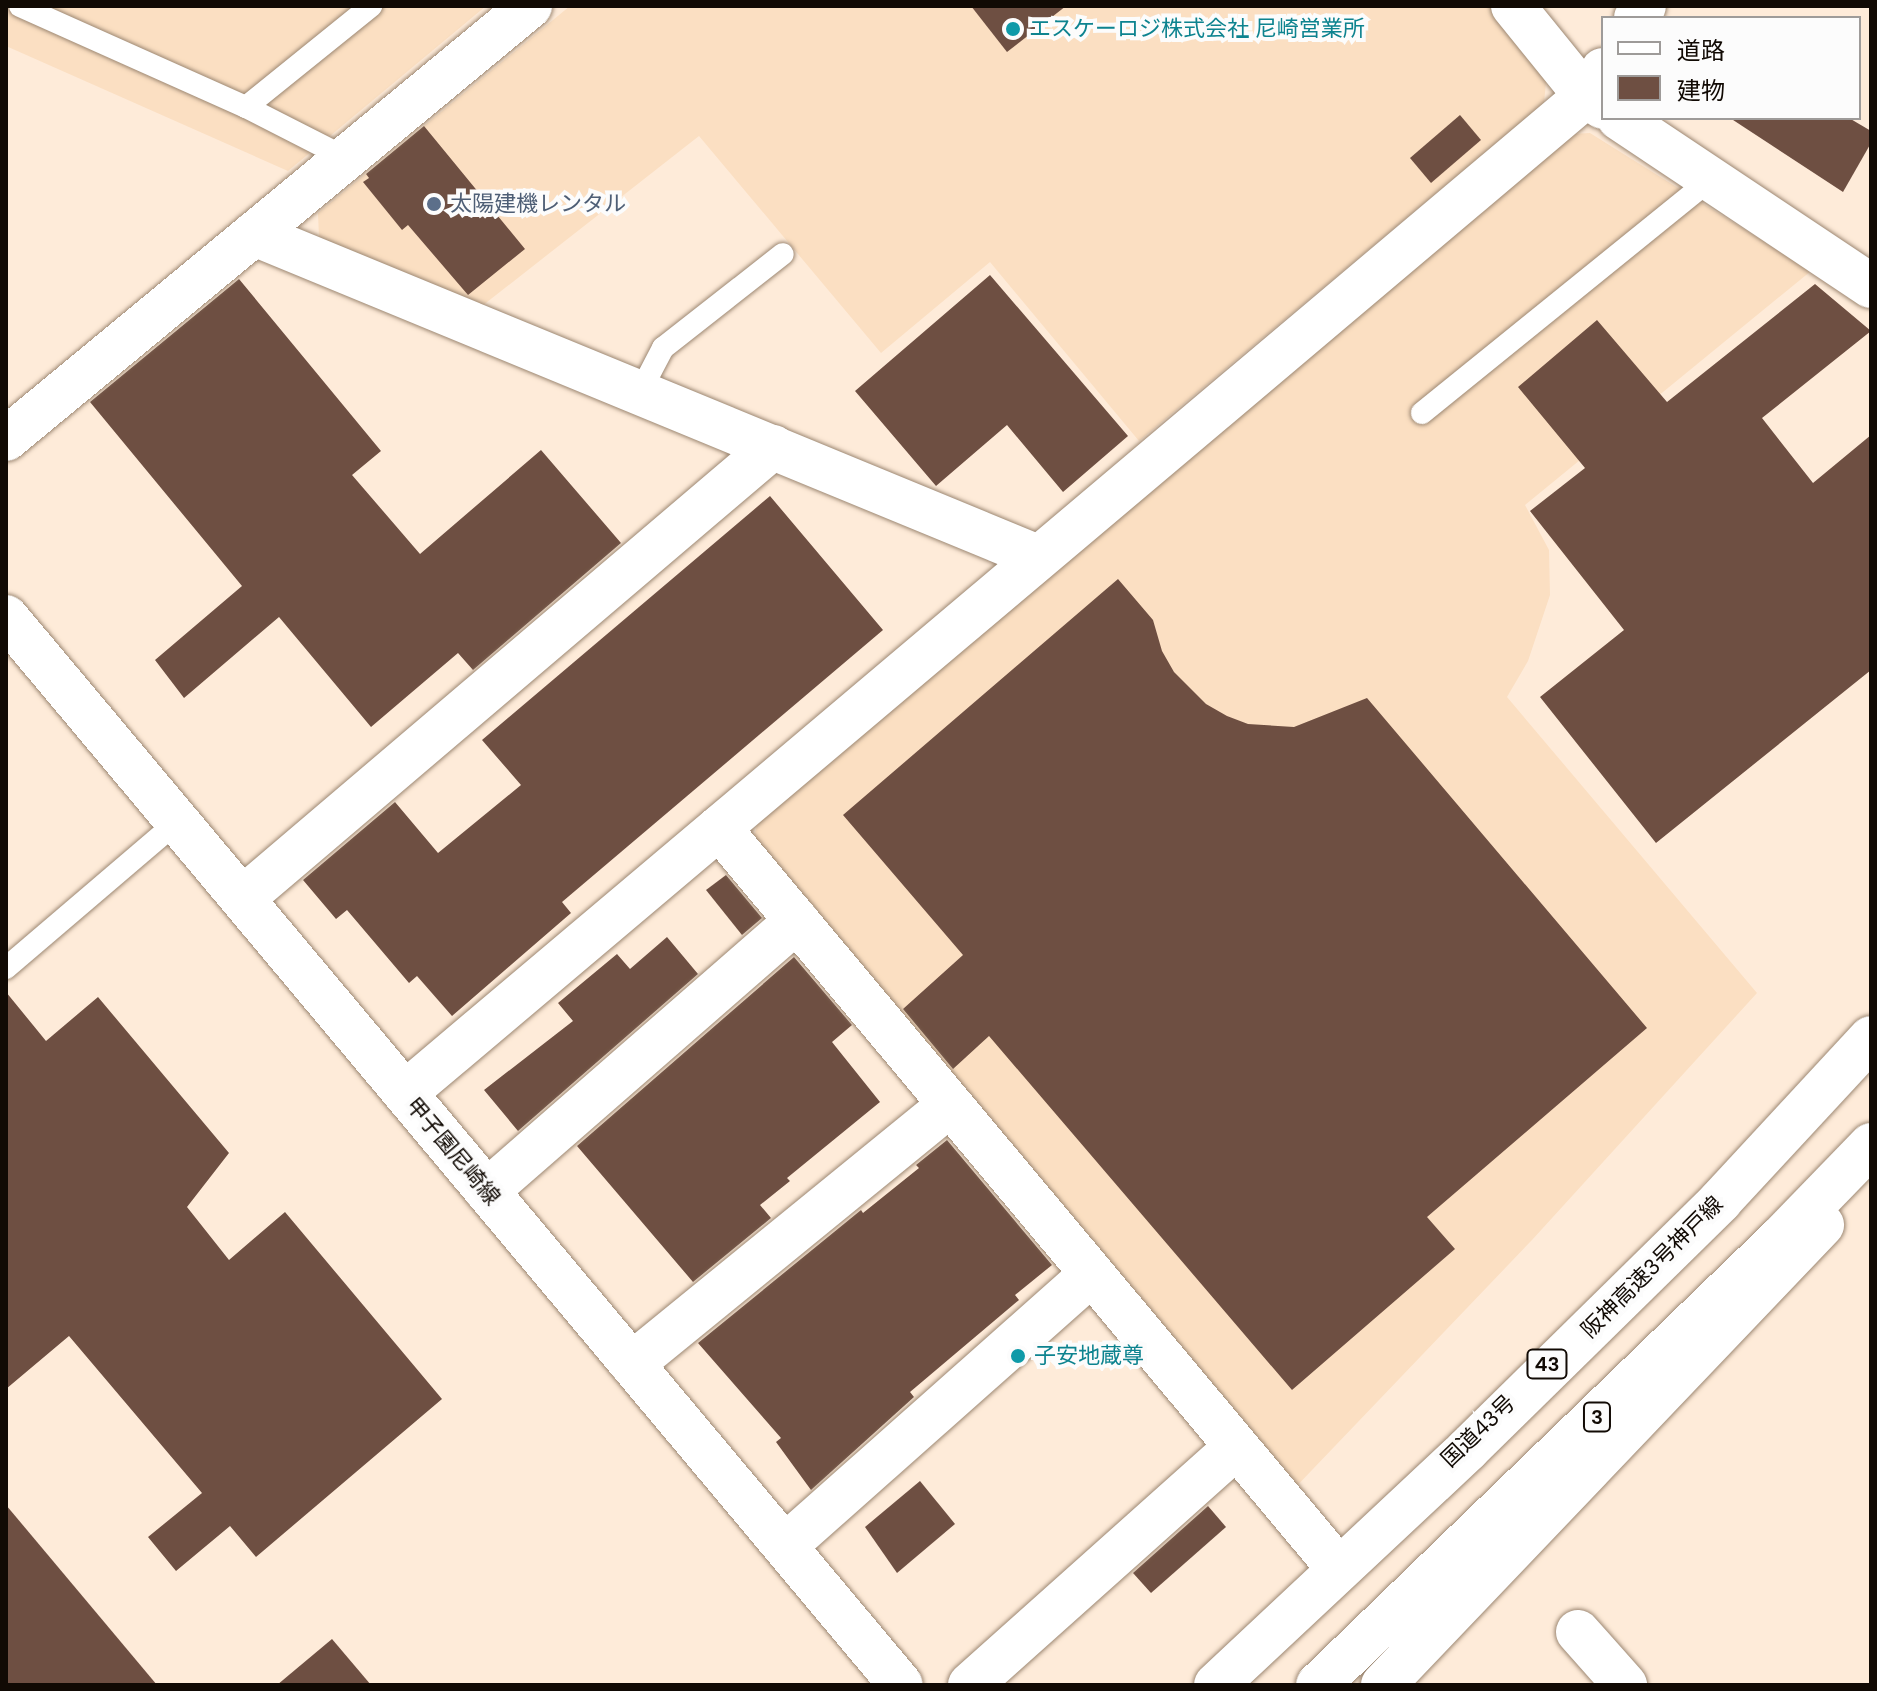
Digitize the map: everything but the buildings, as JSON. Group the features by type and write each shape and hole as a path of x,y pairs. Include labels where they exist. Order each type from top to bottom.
{"main road":[{"path":"6,439 530,6"},
{"path":"1513,6 1601,96"},
{"path":"405,1093 1038,557 1601,100"},
{"path":"1632,120 1711,179 1871,286"},
{"path":"254,234 1038,557"},
{"path":"243,898 773,447"},
{"name":"甲子園尼崎線","path":"6,617 785,1546 894,1683"},
{"path":"719,828 1334,1563"},
{"path":"487,1191 797,921"},
{"name":"国道43号","path":"1206,1685 1457,1452 1705,1208 1871,1025"},
{"name":"阪神高速3号神戸線","path":"1216,1685 1468,1449 1720,1201 1871,1038"},
{"path":"632,1364 950,1105"},
{"name":"3","path":"1318,1685 1780,1239 1871,1145"},
{"path":"1383,1685 1871,1174"},
{"path":"785,1546 1091,1274"},
{"path":"970,1685 1236,1447"},
{"path":"1578,1632 1625,1685"}],"lane":[{"path":"20,6 246,107 346,158"},
{"path":"246,107 371,6"},
{"path":"1422,413 1711,179"},
{"path":"640,392 663,348 783,254"},
{"path":"6,968 178,821"}],"shaded area":[{"path":"6,6 486,6 288,171 6,46"},
{"path":"570,6 1495,6 1547,72 1544,103 1139,441 990,262 881,353 699,136 482,306 319,238 318,213"},
{"path":"1590,133 1811,271 1525,505 1549,550 1550,595 1528,661 1507,697 1757,993 1532,1240 1291,1492 753,843 758,820 1573,134"}],"place":[{"name":"エスケーロジ株式会社 尼崎営業所","path":"1013,29"},
{"name":"太陽建機レンタル","path":"434,204"},
{"name":"子安地蔵尊","path":"1018,1356"}]}
